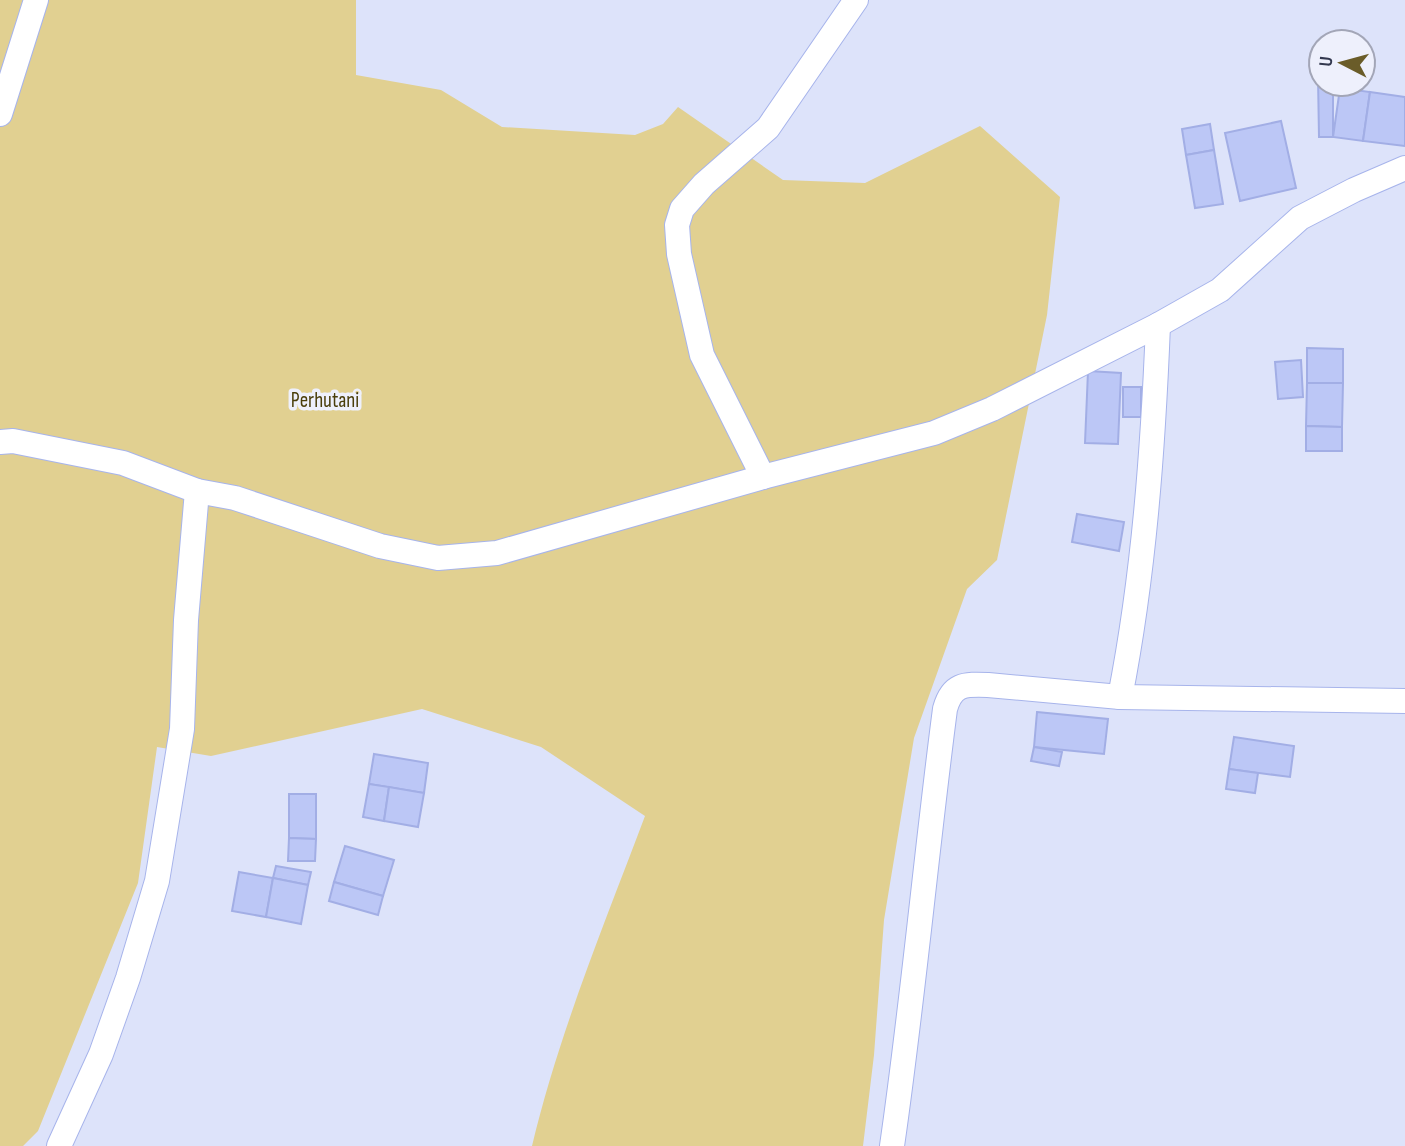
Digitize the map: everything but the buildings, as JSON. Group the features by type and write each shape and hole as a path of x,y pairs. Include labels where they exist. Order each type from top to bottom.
{"street":[{"path":"0,114 36,0"},
{"path":"763,477 702,355 679,254 677,225 682,209 705,184 768,128 856,0"},
{"path":"0,442 13,441 123,463 197,491 235,498 380,546 438,558 497,553 763,477 934,433 992,409 1158,325 1220,290 1300,218 1405,168"},
{"path":"1120,697 1132,636 1152,464 1158,325"},
{"path":"59,1146 101,1054 128,978 157,881 182,729 186,621 197,491"},
{"path":"892,1146 905,1058 945,709 948,696 957,688 988,685 1120,697 1405,701"}],"green space":[{"name":"Perhutani","path":"0,0 356,0 356,75 441,90 502,127 635,135 663,124 678,107 783,180 865,183 980,126 1060,197 1047,315 997,560 967,589 914,738 884,920 874,1055 863,1146 532,1146 569,1021 645,816 541,747 422,709 211,756 157,747 138,883 38,1131 23,1146 0,1146"}]}
